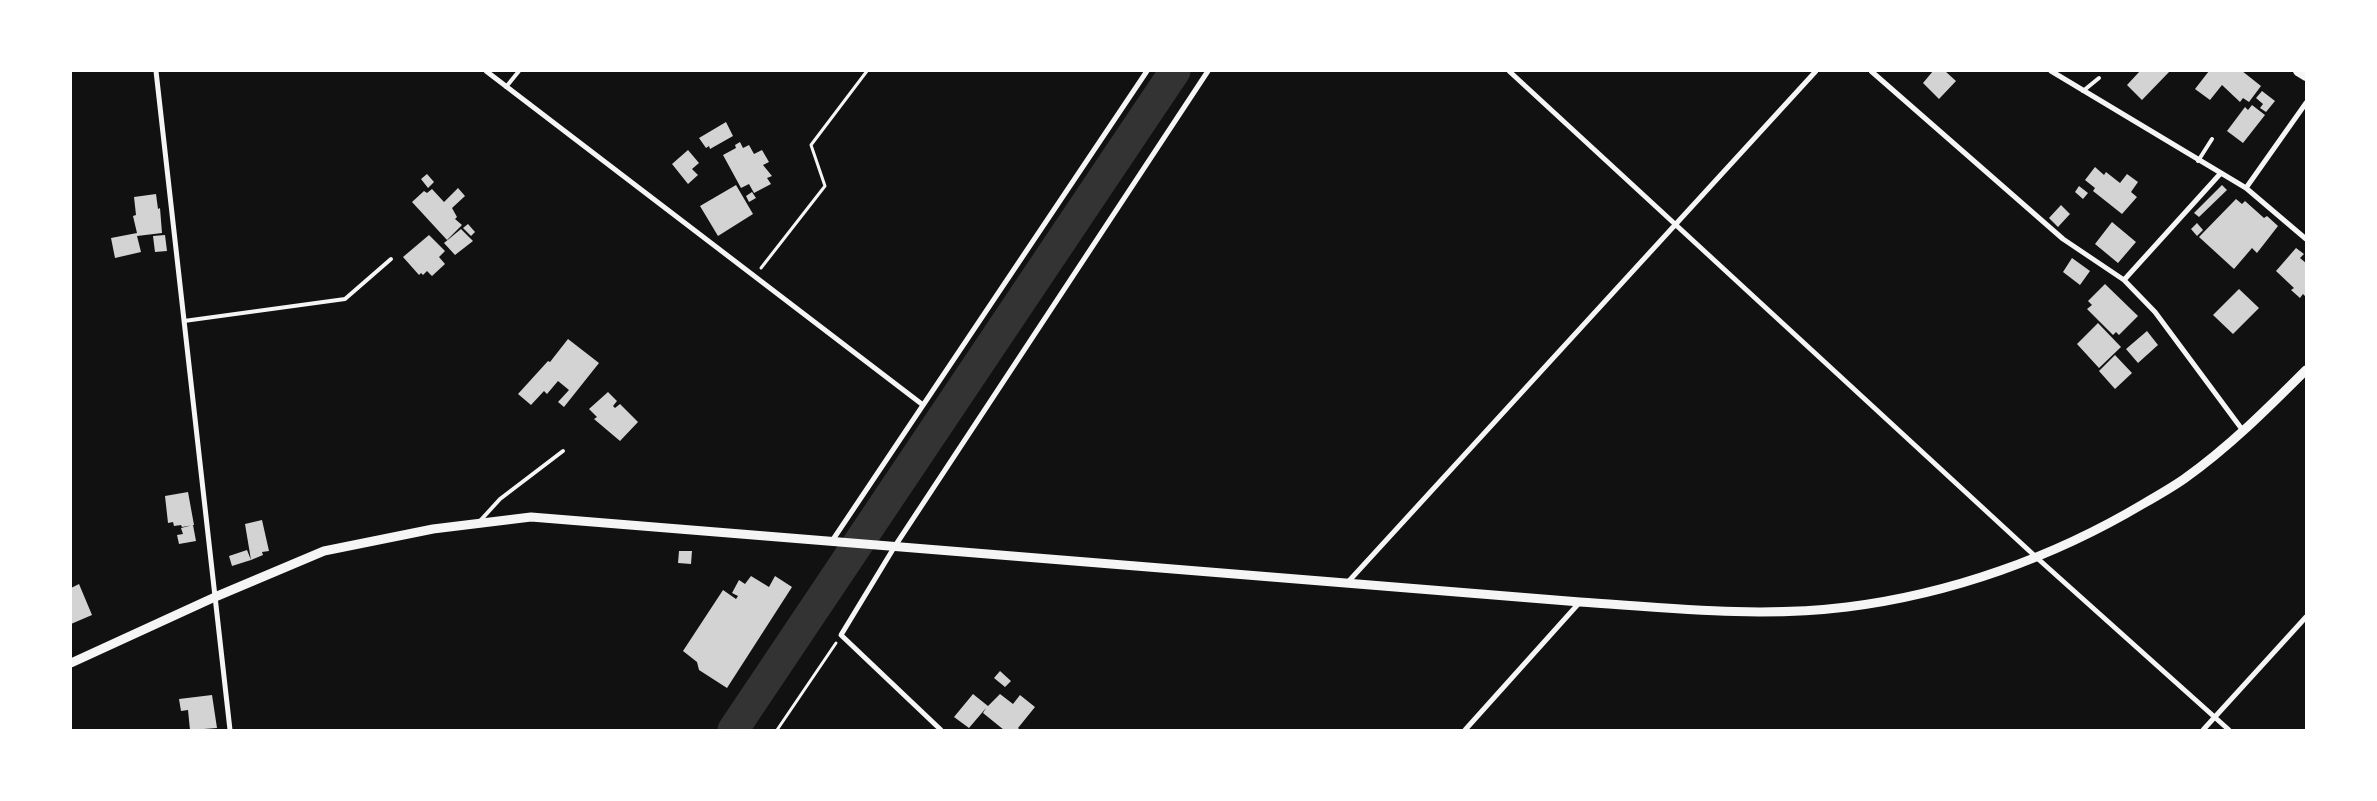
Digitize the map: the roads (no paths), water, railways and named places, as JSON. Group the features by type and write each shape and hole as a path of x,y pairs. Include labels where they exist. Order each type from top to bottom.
{"main road":[{"path":"2298,71 2306,76"}],"street":[{"path":"156,71 230,730"},
{"path":"486,71 923,405"},
{"path":"836,541 923,405 1146,71"},
{"path":"941,730 841,634 895,546 1208,71"},
{"path":"1509,71 2036,556 2229,730"},
{"path":"1348,582 1816,71"},
{"path":"1871,71 2063,239 2124,280 2155,312 2244,432"},
{"path":"2051,71 2198,161 2246,188 2306,239"},
{"path":"2246,188 2306,103"},
{"path":"2124,280 2220,174"},
{"path":"71,663 215,597 324,551 432,529 531,517 1580,602 1740,612 1847,607 1936,591 2036,556 2108,524 2183,480 2244,432 2306,370"},
{"path":"1465,730 1580,602"},
{"path":"2203,730 2306,617"}],"lane":[{"path":"506,87 519,71"},
{"path":"2083,91 2099,78"},
{"path":"2198,161 2212,139"},
{"path":"184,321 345,299 391,259"},
{"path":"477,524 500,498 563,451"}],"waterway":[{"path":"733,730 1175,71"}]}
